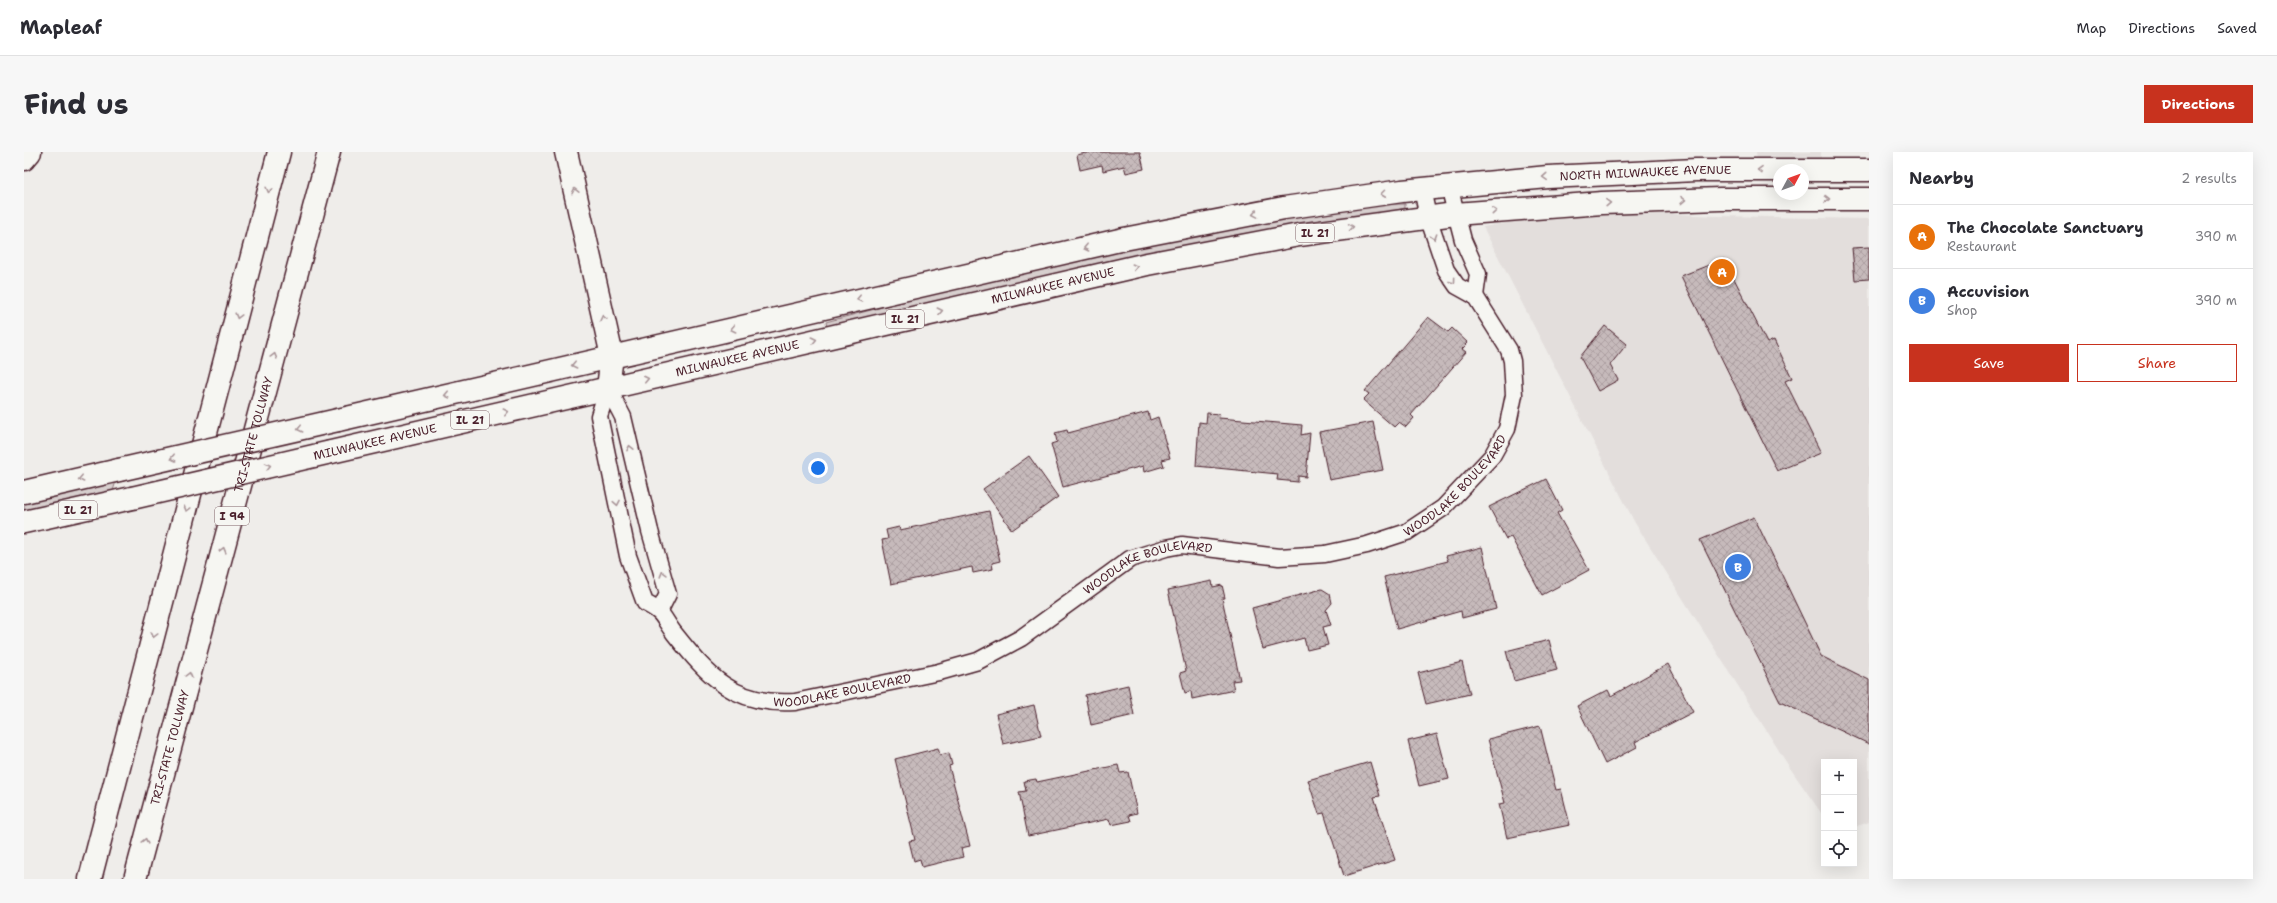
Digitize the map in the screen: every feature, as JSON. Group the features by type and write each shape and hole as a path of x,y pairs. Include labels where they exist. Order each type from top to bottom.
{"main road":[{"path":"24,159 30,152"},
{"path":"90,879 279,152"},
{"name":"TRI-STATE TOLLWAY","path":"135,879 329,152"},
{"path":"566,152 612,356 608,388"},
{"name":"NORTH MILWAUKEE AVENUE","path":"1422,189 1606,173 1703,170 1869,170"},
{"name":"IL 21","path":"24,492 612,356 1190,225 1303,205 1422,189"},
{"path":"1455,214 1602,203 1869,199"},
{"name":"MILWAUKEE AVENUE","path":"24,522 1202,252 1299,235 1455,214"}],"street":[{"path":"1449,186 1455,214 1468,256 1478,274 1475,296"},
{"name":"WOODLAKE BOULEVARD","path":"608,388 599,416 628,556 645,603 660,610 673,631 708,674 717,681 743,695 760,701 779,703 795,702 939,672 978,661 1021,638 1130,559 1166,548 1182,545 1279,557 1296,557 1367,545 1408,532 1443,508 1492,456 1507,429 1511,418 1514,395 1512,361 1509,350 1475,296 1457,286 1446,270 1428,217 1422,189"},
{"path":"608,388 623,417 650,531 668,594 660,610"}],"shaded area":[{"path":"1756,152 1821,152 1821,160 1757,161"},
{"path":"1388,204 1405,204 1405,208 1388,212 1242,234 1147,253 827,327 826,322 1035,269 1175,239 1317,214"},
{"path":"1646,212 1715,216 1869,219 1869,822 1857,826 1857,759 1821,759 1821,813 1790,768 1635,523 1483,227 1525,219"},
{"path":"116,481 113,491 24,511 24,502"}],"building":[{"path":"1090,152 1140,152 1144,169 1126,173 1124,166 1103,171 1102,165 1080,170 1077,155"},
{"path":"1869,247 1869,279 1855,280 1852,248"},
{"path":"1724,259 1767,343 1774,340 1792,378 1785,381 1821,453 1777,471 1681,276"},
{"path":"1428,317 1448,332 1452,328 1468,343 1462,349 1466,352 1411,415 1414,418 1406,427 1399,422 1394,427 1363,400 1369,394 1365,391"},
{"path":"1605,326 1627,344 1610,365 1618,380 1598,391 1580,357"},
{"path":"1148,412 1150,420 1158,417 1170,458 1162,460 1164,466 1144,472 1143,466 1063,487 1051,444 1057,442 1055,433 1067,430 1068,433"},
{"path":"1207,413 1220,414 1219,418 1302,425 1301,435 1310,433 1306,477 1298,476 1298,482 1277,480 1278,474 1196,466 1199,422 1206,423"},
{"path":"1373,422 1383,470 1329,480 1319,432"},
{"path":"1029,456 1058,497 1012,530 983,489"},
{"path":"1546,479 1562,510 1557,513 1589,570 1542,595 1511,537 1506,539 1489,507"},
{"path":"989,511 1000,561 992,563 993,569 973,573 972,567 891,584 882,540 888,539 886,530 899,527 900,530"},
{"path":"1754,517 1821,656 1869,680 1869,744 1780,702 1700,540"},
{"path":"1482,547 1496,609 1462,618 1461,611 1397,629 1384,577 1448,561 1446,556"},
{"path":"1212,581 1213,587 1222,585 1225,598 1222,598 1240,680 1232,681 1234,690 1192,699 1191,691 1185,693 1180,673 1186,671 1168,590"},
{"path":"1322,589 1330,594 1332,603 1326,610 1331,625 1323,627 1328,645 1307,650 1304,638 1263,649 1252,608"},
{"path":"1549,640 1557,670 1514,681 1506,651"},
{"path":"1462,662 1470,694 1426,704 1418,673"},
{"path":"1668,664 1693,712 1635,742 1637,747 1605,764 1577,706 1608,690 1611,696"},
{"path":"1128,685 1134,715 1091,725 1085,695"},
{"path":"1034,705 1041,736 1003,744 996,714"},
{"path":"1540,726 1556,790 1561,789 1570,825 1507,838 1499,804 1505,803 1488,739"},
{"path":"1437,734 1449,779 1419,786 1408,741"},
{"path":"938,748 940,755 949,753 952,765 949,766 970,846 961,848 963,857 922,867 920,859 914,861 909,841 915,840 895,759"},
{"path":"1370,762 1380,796 1374,797 1395,860 1344,876 1324,813 1319,814 1308,780"},
{"path":"1118,765 1120,773 1128,772 1137,813 1129,815 1131,821 1111,825 1109,819 1028,836 1019,792 1026,791 1024,781 1036,779 1037,782"}],"place":[{"name":"The Chocolate Sanctuary","path":"1722,272"},
{"name":"Accuvision","path":"1738,567"}]}
